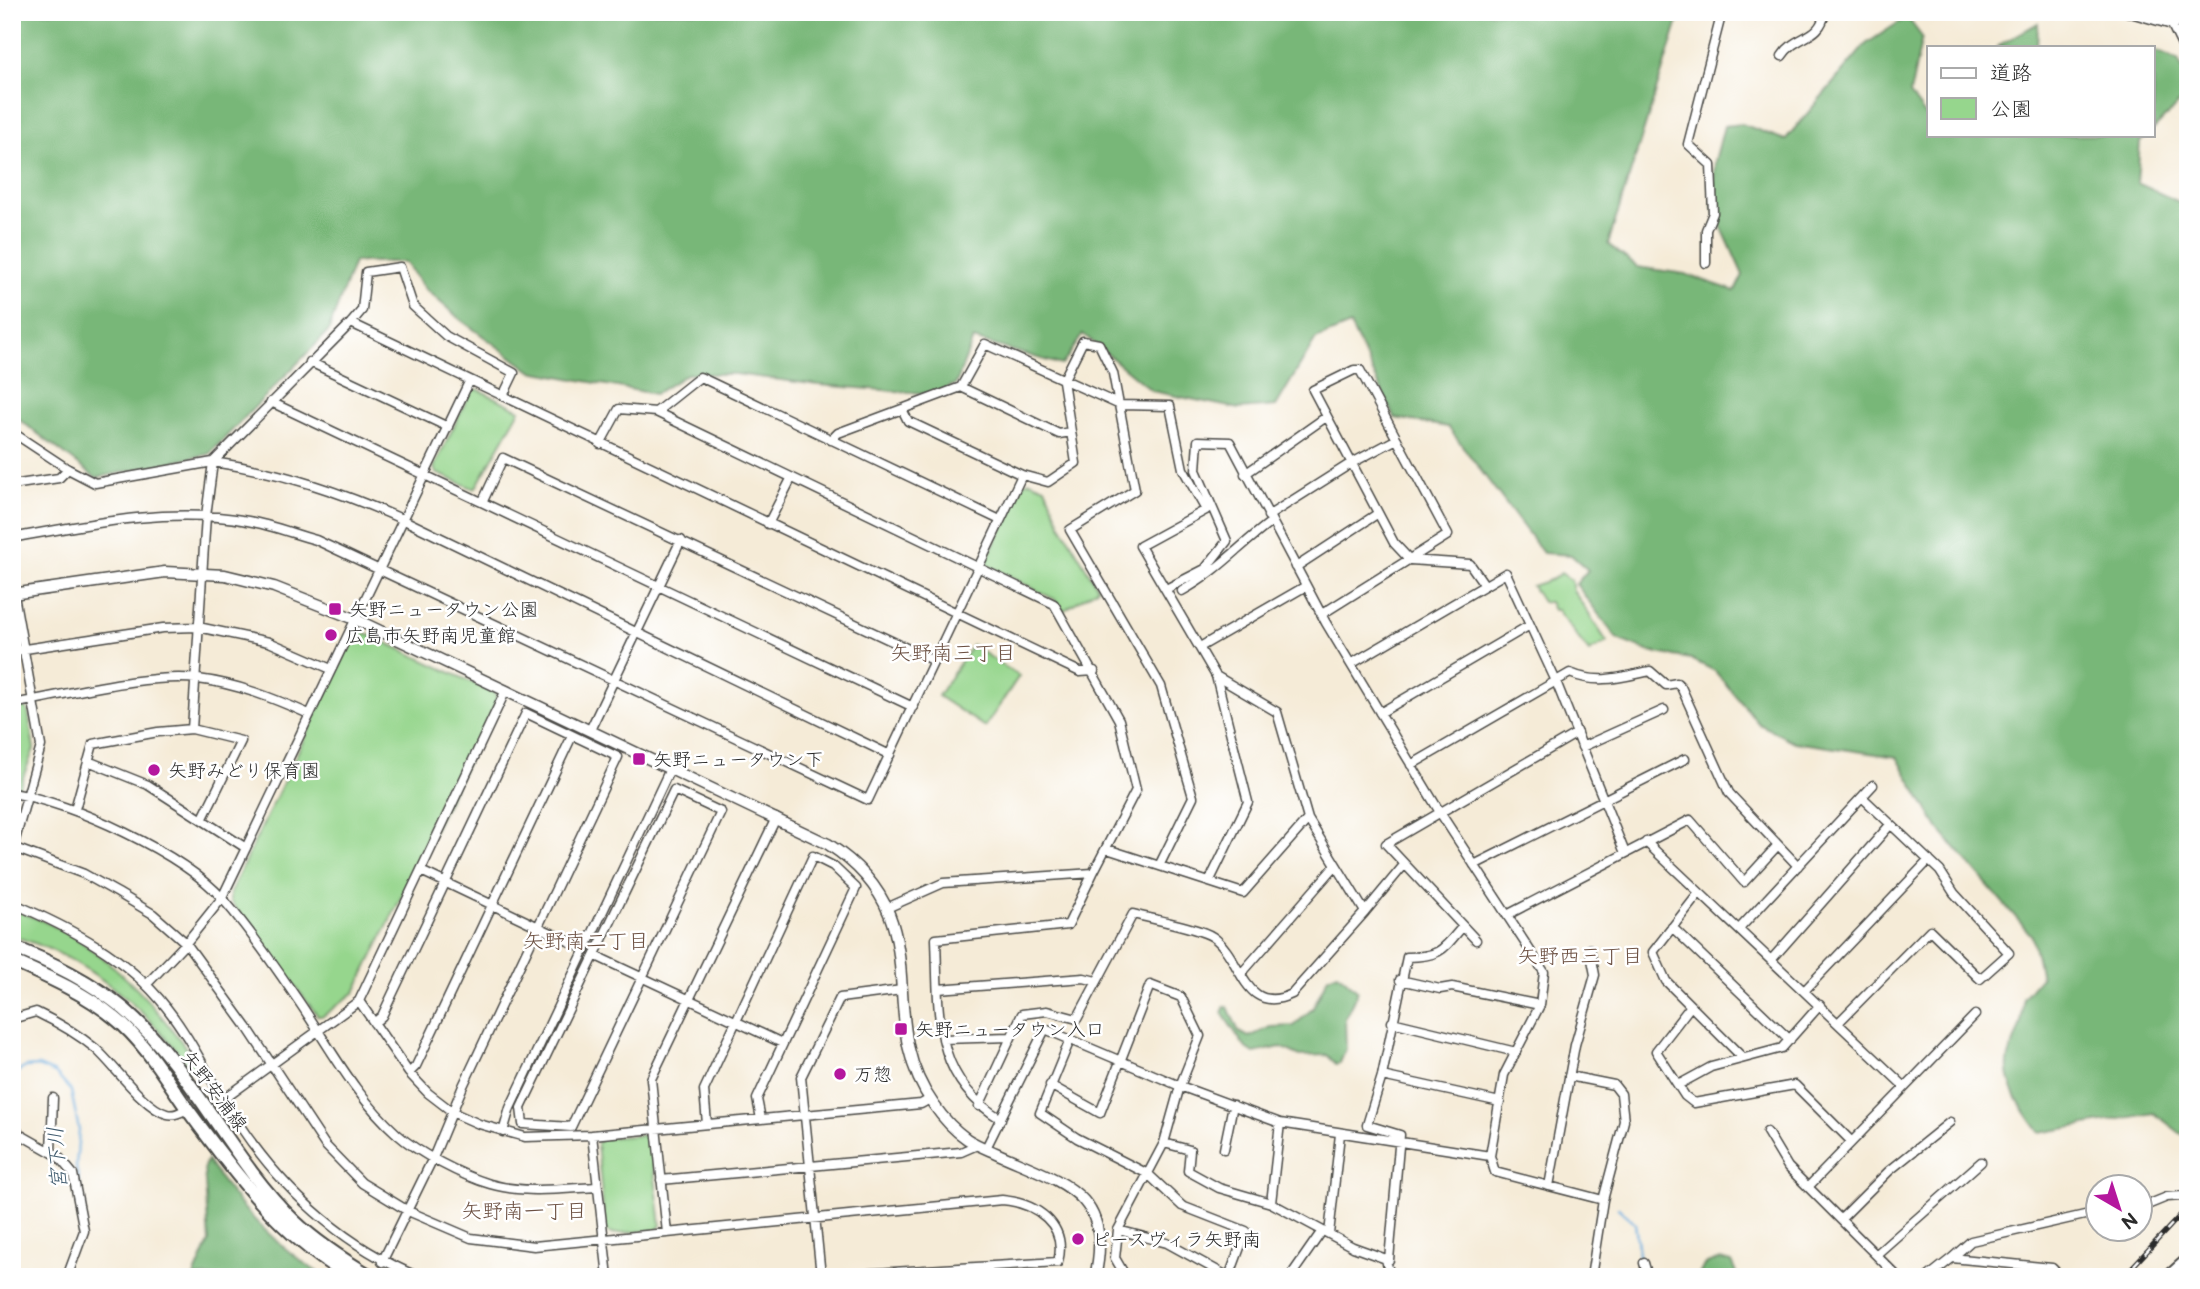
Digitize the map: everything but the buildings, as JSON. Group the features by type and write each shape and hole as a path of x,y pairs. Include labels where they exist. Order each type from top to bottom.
{"main road":[{"name":"矢野安浦線","path":"12,947 73,976 124,1009 174,1065 254,1175 294,1222 341,1259 372,1277"},
{"name":"矢野安浦線","path":"12,961 65,985 116,1018 160,1069 243,1183 286,1230 351,1277"},
{"path":"2169,1277 2188,1260"}],"street":[{"path":"1706,263 1706,230 1713,213 1711,165 1688,144 1723,12"},
{"path":"1782,56 1791,43 1815,33 1823,24 1825,12"},
{"path":"2127,12 2172,25 2188,19"},
{"path":"2172,25 2188,58"},
{"path":"192,729 206,516 214,462 362,310 366,272 400,267 413,306 446,336 514,373 503,396"},
{"path":"351,323 956,614 1080,672 1094,671"},
{"path":"903,411 908,421 1022,475 1048,482 1076,463 1063,382 1083,341 1099,344 1114,373 1135,490 1070,530 1161,686 1193,797 1160,864"},
{"path":"831,440 838,433 903,411 961,387 985,344 1063,382 1120,405 1170,406 1184,469 1206,510 1140,546 1216,676 1248,802 1210,880"},
{"path":"310,362 448,427"},
{"path":"1322,614 1410,559 1448,536 1360,370 1354,370 1313,390 1394,543 1410,559 1470,564 1484,584"},
{"path":"656,412 700,377 1000,520"},
{"path":"146,985 186,943 222,898 470,380"},
{"path":"961,387 1059,434 1071,432"},
{"path":"271,402 426,473 913,707"},
{"path":"600,444 619,409 656,412 1054,604 1094,671 1119,720 1136,790 1068,925 936,939 943,1040 950,1066 979,1106 1001,1119"},
{"path":"1245,474 1326,416"},
{"path":"12,432 68,469 95,483 214,462 299,478 336,490 404,520 890,755"},
{"path":"1182,592 1211,576 1240,545 1270,519 1350,464 1397,439"},
{"path":"1166,589 1205,569 1227,541 1196,470 1198,441 1230,442 1306,586 1380,713 1441,814 1544,972 1540,1005 1504,1075 1490,1156 1495,1172 1603,1200"},
{"path":"483,501 503,458 934,661"},
{"path":"12,485 59,478 68,469"},
{"path":"12,538 111,522 206,516 249,521 316,540 614,678 868,800 1022,475"},
{"path":"768,524 791,479"},
{"path":"1296,567 1377,514"},
{"path":"590,730 681,540"},
{"path":"808,1277 1058,1262 1060,1238 1049,1218 1013,1201 534,1246 471,1238 408,1211 362,1183 325,1145 247,1027 186,943 153,914 118,892 84,874 13,849 41,746 13,590 165,572 203,574 274,587 355,619 506,690 776,818 848,857 865,873 888,907 897,933 911,1061 930,1099 943,1117 981,1146 1059,1181 1083,1198 1101,1237 1095,1277"},
{"path":"1351,664 1506,573 1555,679 1625,853"},
{"path":"1200,647 1306,586"},
{"path":"1380,713 1530,625"},
{"path":"12,651 163,628 198,627 269,642 331,669"},
{"path":"1411,765 1555,679 1570,673 1585,680 1603,681 1650,671 1666,685 1677,683 1729,793 1798,866"},
{"path":"1216,676 1277,712 1308,819 1365,912"},
{"path":"12,704 142,681 195,679 253,690 309,714"},
{"path":"224,1099 316,1029 359,1001 506,690"},
{"path":"1582,747 1664,710"},
{"path":"374,1023 382,1016 526,713 618,758 382,1262"},
{"path":"75,809 93,744 158,732 192,729 241,741 203,818"},
{"path":"1476,940 1386,844 1577,733"},
{"path":"408,1073 416,1066 572,736"},
{"path":"1474,865 1685,759"},
{"path":"88,761 148,785 246,848"},
{"path":"503,1132 510,1108 670,769"},
{"path":"1740,928 1873,785"},
{"path":"674,790 722,812 643,977 571,1127 523,1124 521,1108 674,790"},
{"path":"12,793 75,809 142,841 194,875 222,898 294,993 366,1103 398,1136 433,1158 491,1184 544,1190 596,1187"},
{"path":"1839,1022 1930,930 1980,979 2009,953 1929,860 1862,797"},
{"path":"667,1233 651,1079 776,818"},
{"path":"1107,849 1243,892 1308,819"},
{"path":"1507,915 1690,820 1744,882 1778,845"},
{"path":"1772,958 1890,825"},
{"path":"1646,842 1772,958 1905,1087"},
{"path":"707,1124 704,1090 813,856 833,866 856,888 757,1099 761,1119"},
{"path":"1805,990 1929,860"},
{"path":"1241,974 1336,865"},
{"path":"979,1106 1022,1014 1047,1011 1077,1019 1133,914 1213,937 1258,997 1276,1001 1292,994 1404,865"},
{"path":"421,871 585,949"},
{"path":"888,907 943,883 1093,873"},
{"path":"1699,893 1653,951 1666,981 1742,1057"},
{"path":"12,903 82,936 146,985 165,1006 201,1057 251,1140 306,1206 332,1229 382,1262 419,1277"},
{"path":"1386,1259 1389,1260 1400,1135 1367,1125 1382,1076 1400,980 1407,957 1432,957 1443,950 1463,926"},
{"path":"1672,927 1790,1040"},
{"path":"1549,1186 1569,1076 1595,975 1590,949"},
{"path":"596,956 782,1043"},
{"path":"938,989 1084,978 1096,981"},
{"path":"1400,980 1440,989 1452,987 1540,1005"},
{"path":"1050,1085 1100,1113 1150,985 1181,997 1200,1036 1180,1086 1164,1143 1118,1230 1115,1258 1126,1277"},
{"path":"821,1276 801,1077 840,998 902,990"},
{"path":"359,1001 408,1073 454,1113 503,1132 546,1139 921,1104 930,1099"},
{"path":"1678,1085 1712,1067 1782,1048 1820,1005"},
{"path":"1690,1007 1656,1051 1685,1097 1694,1103 1796,1085 1851,1141"},
{"path":"12,1019 36,1012 59,1023 92,1046 138,1093 165,1114 177,1114 187,1109"},
{"path":"1808,1187 1975,1015"},
{"path":"1392,1022 1516,1052"},
{"path":"661,1180 961,1152 981,1146 1001,1119 1045,1029 1180,1086 1280,1123 1340,1135 1490,1156"},
{"path":"943,1040 1010,1037"},
{"path":"1070,1040 1040,1112 1077,1138 1148,1174 1182,1206 1246,1231 1229,1277 1167,1243 1118,1230"},
{"path":"1382,1076 1500,1102"},
{"path":"1569,1076 1615,1085 1621,1094 1625,1121 1603,1200 1591,1277"},
{"path":"51,1152 53,1098"},
{"path":"1224,1149 1233,1105"},
{"path":"1842,1218 1889,1171 1950,1122"},
{"path":"1271,1203 1280,1123"},
{"path":"12,1126 21,1135 51,1152 73,1174 84,1231 66,1277"},
{"path":"1767,1132 1787,1167 1842,1218 1898,1277"},
{"path":"592,1135 608,1277"},
{"path":"1290,1277 1325,1233 1340,1135"},
{"path":"1164,1143 1191,1150 1188,1171 1219,1188 1271,1203 1325,1233 1386,1259"},
{"path":"1878,1254 1980,1162"},
{"path":"2154,1202 2166,1197 2183,1196"},
{"path":"1928,1277 1971,1241 2084,1215"},
{"path":"1952,1258 2052,1268 2061,1277"},
{"path":"1386,1259 1390,1277"},
{"path":"1644,1263 1648,1277"}],"green space":[{"path":"12,12 1681,12 1608,244 1637,267 1685,274 1735,291 1743,275 1712,206 1715,161 1724,126 1742,124 1785,140 1866,44 1907,17 1922,37 1910,94 1927,117 1927,136 2147,136 2140,142 2137,183 2188,206 2188,1139 2154,1113 2040,1133 2017,1098 2008,1067 2021,1023 2023,998 2041,977 2032,936 1938,828 1897,757 1794,742 1759,724 1715,671 1691,659 1650,652 1617,639 1576,584 1588,570 1571,555 1543,553 1448,427 1395,418 1350,325 1316,339 1276,406 1239,409 1152,391 1083,334 1062,365 973,339 956,384 934,394 819,385 735,374 687,374 655,394 531,371 461,320 424,288 405,262 354,262 328,332 209,454 96,478 12,414"},
{"path":"2038,23 2037,46 1999,46"},
{"path":"2154,50 2178,60 2188,79 2188,94 2154,129"},
{"path":"477,389 520,410 475,489 436,473 434,467 471,391"},
{"path":"1030,481 1045,487 1061,525 1098,588 1063,611 1056,600 989,566 986,561 1024,483"},
{"path":"1561,573 1571,580 1573,590 1607,642 1589,652 1557,610 1553,610 1549,602 1542,602 1532,586 1553,579"},
{"path":"361,631 495,693 497,701 355,992 323,1016 318,1016 230,901 230,893 355,633"},
{"path":"972,645 1019,676 985,727 938,696"},
{"path":"22,706 28,710 34,749 19,788 12,786 12,707"},
{"path":"12,910 69,934 118,970 160,1015 197,1063 190,1068 134,1005 89,971 64,956 12,936"},
{"path":"1338,973 1358,991 1345,1018 1346,1049 1340,1063 1336,1064 1327,1055 1300,1056 1281,1047 1254,1053 1245,1047 1222,1013 1225,1006 1228,1007 1239,1032 1249,1037 1271,1027 1294,1026 1313,1008 1328,977"},
{"path":"646,1135 650,1138 661,1225 657,1230 611,1234 605,1229 597,1143 602,1138"},
{"path":"207,1160 231,1193 275,1240 325,1277 194,1277 209,1242 204,1167"},
{"path":"1720,1259 1731,1262 1738,1277 1698,1277 1704,1265"}],"waterway":[{"name":"宮下川","path":"12,1075 26,1067 38,1066 55,1073 71,1091 79,1130 76,1167 84,1208"},
{"path":"1618,1208 1635,1223 1640,1263"}],"railway":[{"path":"2184,12 2188,22"},
{"path":"2123,1277 2188,1207"}],"place":[{"name":"矢野ニュータウン公園","path":"335,609"},
{"name":"広島市矢野南児童館","path":"331,635"},
{"name":"矢野ニュータウン下","path":"639,759"},
{"name":"矢野みどり保育園","path":"154,770"},
{"name":"矢野ニュータウン入口","path":"901,1029"},
{"name":"万惣","path":"840,1074"},
{"name":"ピースヴィラ矢野南","path":"1078,1239"}],"district":[{"name":"矢野南三丁目","path":"953,653"},
{"name":"矢野南二丁目","path":"586,941"},
{"name":"矢野西三丁目","path":"1580,956"},
{"name":"矢野南一丁目","path":"524,1211"}]}
